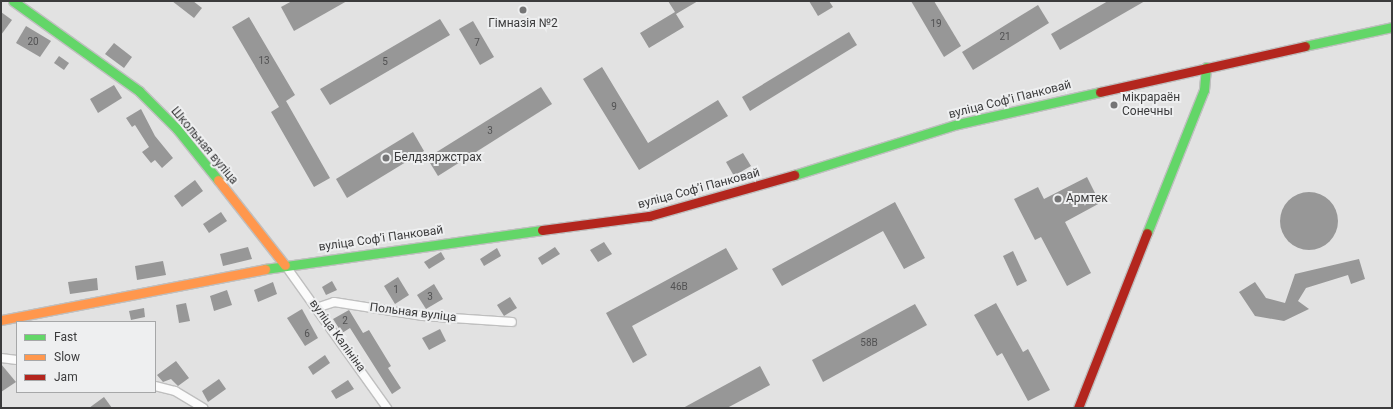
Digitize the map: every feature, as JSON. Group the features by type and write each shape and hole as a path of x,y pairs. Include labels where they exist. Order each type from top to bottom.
{"main road":[{"name":"Школьная вуліца","path":"13,1 139,91 177,129 285,265"},
{"name":"вуліца Софʼі Панковай","path":"1,320 285,265 649,216 717,199 958,124 1206,67 1392,27"},
{"path":"1078,408 1204,90 1206,67"}],"street":[{"name":"вуліца Калініна","path":"285,265 387,408"},
{"name":"Польная вуліца","path":"316,308 334,302 423,316 512,322"},
{"path":"1,358 16,360"},
{"path":"156,386 175,392 203,408"}],"building":[{"path":"172,1 193,1 202,8 194,18"},
{"path":"292,1 347,1 294,31 281,7"},
{"path":"668,1 698,1 676,14 684,27 649,48 640,33 675,12"},
{"path":"809,1 829,1 833,7 818,16"},
{"path":"911,1 934,1 961,46 944,57"},
{"path":"1108,1 1145,1 1060,50 1051,34"},
{"path":"1038,5 1049,23 973,70 962,52"},
{"path":"1,12 12,20 1,35"},
{"path":"249,17 295,95 286,101 330,178 314,187 271,112 279,107 232,27"},
{"path":"440,19 450,35 330,105 320,89"},
{"path":"473,21 494,57 480,65 459,29"},
{"path":"26,26 51,41 40,57 16,43"},
{"path":"849,32 857,45 750,111 742,97"},
{"path":"114,43 132,57 124,68 105,54"},
{"path":"59,56 69,63 64,70 54,63"},
{"path":"602,67 648,143 718,100 728,116 639,170 583,79"},
{"path":"114,85 122,98 98,113 90,99"},
{"path":"541,87 552,104 438,176 427,158"},
{"path":"141,109 155,136 173,158 162,168 155,160 151,163 142,152 149,147 135,125 132,127 126,118"},
{"path":"413,132 424,151 347,198 336,179"},
{"path":"743,153 751,166 734,176 726,162"},
{"path":"1087,177 1100,203 1065,222 1091,273 1067,286 1041,237 1035,240 1014,199 1038,187 1044,199"},
{"path":"195,180 203,191 182,207 174,196"},
{"path":"1309,192 1320,194 1333,205 1336,210 1338,221 1336,232 1325,245 1320,248 1309,250 1298,248 1285,237 1282,232 1280,221 1282,210 1293,197 1298,194"},
{"path":"895,202 925,258 904,269 883,231 782,286 772,269"},
{"path":"221,212 227,221 209,233 203,224"},
{"path":"604,242 612,254 598,262 590,250"},
{"path":"248,247 252,259 223,266 220,254"},
{"path":"555,247 560,254 542,265 538,258"},
{"path":"497,248 501,256 484,266 480,259"},
{"path":"726,248 738,269 632,326 647,355 633,363 606,313"},
{"path":"1013,251 1027,281 1017,286 1003,256"},
{"path":"441,252 445,259 429,269 424,262"},
{"path":"1359,259 1365,279 1351,284 1348,275 1306,288 1298,301 1309,309 1284,321 1255,316 1239,292 1255,282 1266,298 1285,303 1295,274"},
{"path":"163,261 166,275 137,280 135,266"},
{"path":"398,277 409,295 395,304 384,286"},
{"path":"97,278 98,290 70,294 68,282"},
{"path":"332,281 337,290 326,295 322,287"},
{"path":"273,282 277,294 258,302 254,290"},
{"path":"434,284 443,299 426,309 417,295"},
{"path":"227,290 232,305 214,311 210,296"},
{"path":"510,297 517,308 504,316 497,305"},
{"path":"186,303 190,321 179,323 176,305"},
{"path":"996,303 1023,352 1028,349 1050,390 1028,401 1002,353 997,356 974,315"},
{"path":"915,304 927,325 823,382 812,360"},
{"path":"144,308 145,317 131,320 129,311"},
{"path":"302,309 318,338 305,346 287,318"},
{"path":"349,310 363,333 369,330 391,366 388,368 401,388 392,394 350,328 342,333 333,319"},
{"path":"440,329 446,341 429,350 422,338"},
{"path":"325,355 330,363 313,375 308,367"},
{"path":"176,361 189,378 178,386 171,379 163,382 157,375"},
{"path":"1,364 16,382 1,392"},
{"path":"760,366 770,385 727,408 683,408"},
{"path":"219,379 226,389 208,402 202,391"},
{"path":"348,380 354,389 336,399 331,391"},
{"path":"104,397 112,408 89,408"}],"traffic: fast":[{"path":"13,1 139,91 177,129 218,180"},
{"path":"1305,46 1392,27"},
{"path":"1147,233 1204,90 1206,67"},
{"path":"794,175 958,124 1100,92"},
{"path":"265,269 542,230"}],"traffic: slow":[{"path":"218,180 285,265"},
{"path":"1,320 265,269"}],"traffic: jam":[{"path":"1100,92 1305,46"},
{"path":"542,230 649,216 794,175"},
{"path":"1078,408 1147,233"}],"place":[{"name":"Гімназія №2","path":"523,10"},
{"name":"мікрараён Сонечны","path":"1114,105"},
{"name":"Белдзяржстрах","path":"386,158"},
{"name":"Армтек","path":"1058,199"}]}
